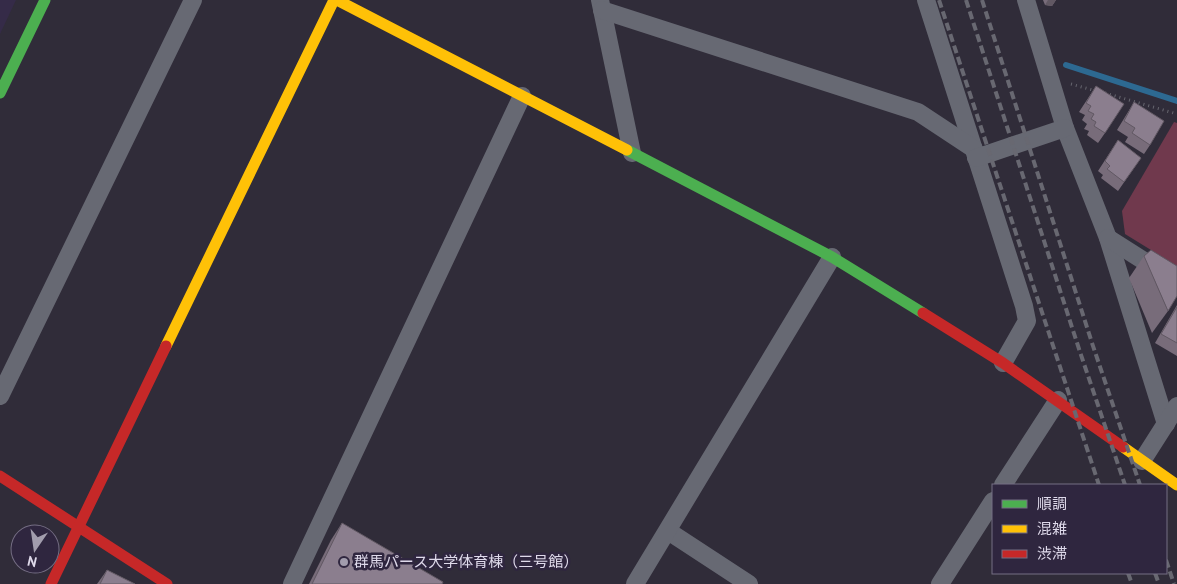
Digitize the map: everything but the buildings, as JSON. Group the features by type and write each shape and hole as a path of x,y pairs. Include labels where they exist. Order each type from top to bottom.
{"street":[{"path":"0,93 45,0"},
{"path":"0,396 193,0"},
{"path":"51,584 336,0 832,257 1003,363 1177,485"},
{"path":"926,0 1024,306 1027,321 1003,363"},
{"path":"1026,0 1065,128 1108,238 1166,424"},
{"path":"601,5 632,153"},
{"path":"601,5 918,112 975,154"},
{"path":"292,584 522,96"},
{"path":"975,154 1065,128"},
{"path":"1108,238 1177,282"},
{"path":"635,584 832,257"},
{"path":"1004,484 1058,400"},
{"path":"1142,461 1177,406"},
{"path":"0,476 167,584"},
{"path":"940,584 992,503"},
{"path":"668,531 750,584"}],"path":[{"path":"1051,78 1177,114"}],"shaded area":[{"path":"0,0 16,0 0,34"},
{"path":"1174,122 1177,123 1177,266 1125,234 1122,211"}],"waterway":[{"path":"1066,65 1177,101"}],"railway":[{"path":"939,0 1099,484"},
{"path":"966,0 1125,484"},
{"path":"982,0 1093,346 1140,484"},
{"path":"1167,563 1174,584"},
{"path":"1128,574 1132,584"},
{"path":"1155,574 1159,584"}],"traffic: fast":[{"path":"0,93 45,0"},
{"path":"627,150 832,257 923,313"}],"traffic: slow":[{"path":"166,346 334,0"},
{"path":"337,0 627,150"},
{"path":"1123,447 1177,485"}],"traffic: jam":[{"path":"923,313 1003,363 1123,447"},
{"path":"51,584 166,346"},
{"path":"0,476 167,584"}],"place":[{"name":"群馬パース大学体育棟（三号館）","path":"344,562"}]}
